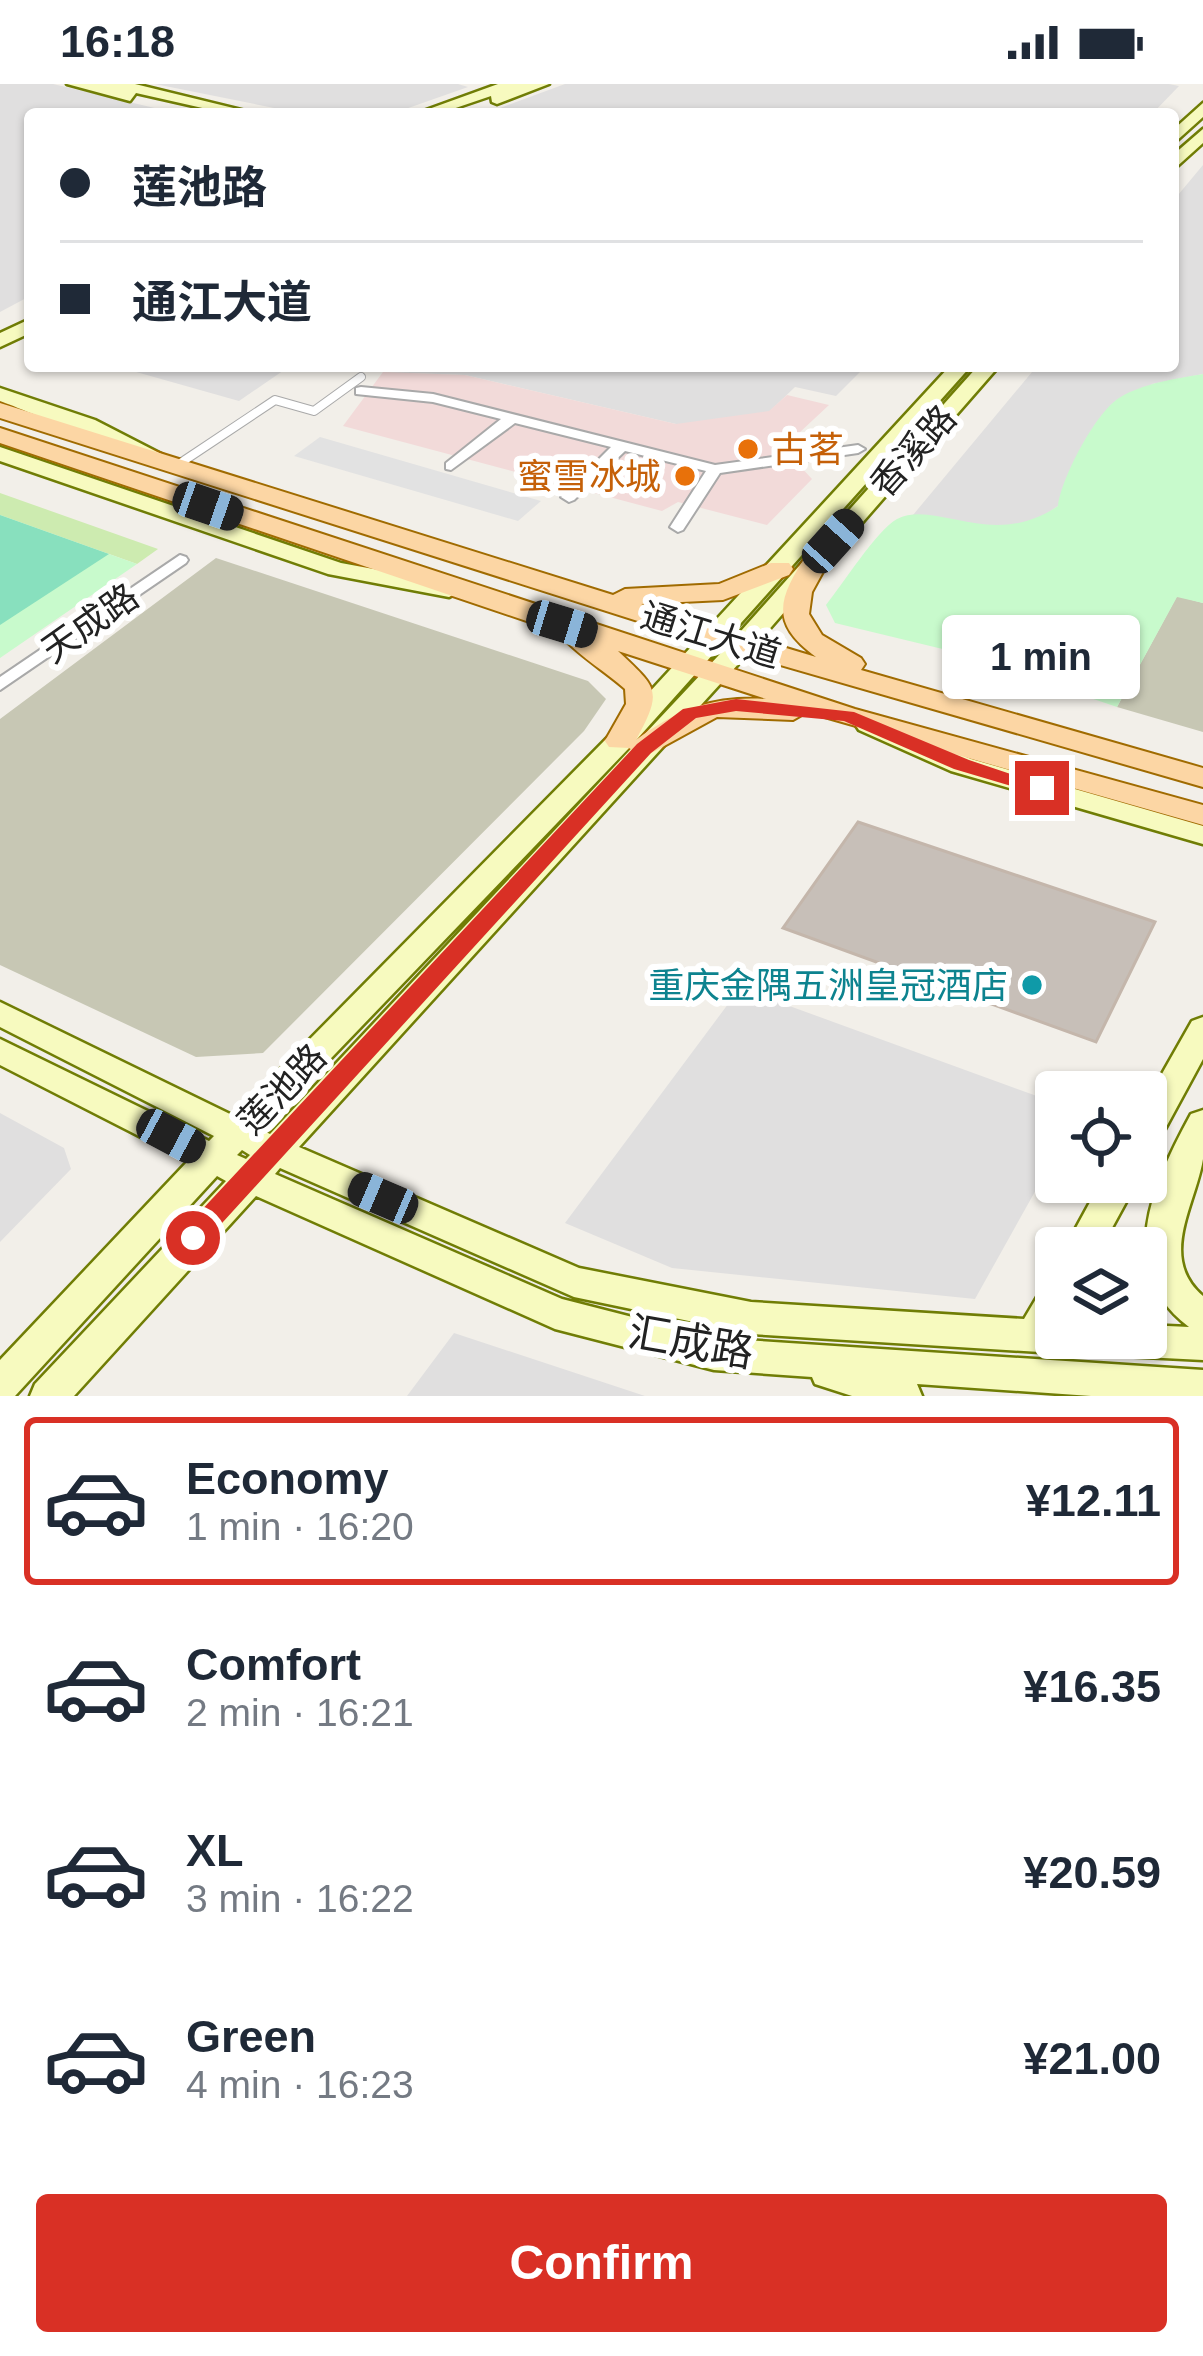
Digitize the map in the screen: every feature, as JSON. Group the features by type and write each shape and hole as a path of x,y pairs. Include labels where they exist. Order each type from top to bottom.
{"main road":[{"name":"通江大道","path":"0,410 728,640 1203,778"},
{"name":"通江大道","path":"0,435 457,591 848,716 1068,773 1203,815"},
{"path":"817,559 795,601 795,617 811,639 841,661 919,687 961,710"},
{"path":"578,594 690,597 723,592 780,568"},
{"path":"520,610 606,656 639,687 632,744"},
{"path":"632,744 706,708 736,705 848,716"}],"street":[{"path":"75,84 184,108"},
{"path":"114,84 223,108"},
{"path":"441,108 513,84"},
{"path":"471,108 541,84"},
{"path":"1179,133 1203,108"},
{"name":"香溪路","path":"728,640 780,568 956,372"},
{"name":"香溪路","path":"728,640 817,559 983,372"},
{"path":"361,384 715,469 858,449"},
{"name":"通江大道","path":"0,394 87,424 166,460"},
{"path":"451,466 512,418"},
{"path":"568,497 622,446"},
{"name":"通江大道","path":"0,454 336,569 457,591"},
{"path":"678,527 715,469"},
{"name":"天成路","path":"0,685 179,560"},
{"name":"莲池路","path":"50,1396 728,640"},
{"name":"通江大道","path":"848,716 962,765 1203,836"},
{"name":"莲池路","path":"0,1386 226,1146 632,744"},
{"path":"0,1013 226,1146"},
{"path":"1167,1095 1203,1029"},
{"path":"0,1051 226,1146"},
{"path":"1203,1123 1177,1174 1163,1255 1169,1286 1203,1317"},
{"name":"汇成路","path":"226,1146 555,1313 714,1354 785,1357 1085,1389 1203,1387"},
{"name":"汇成路","path":"261,1164 574,1282 751,1318 1035,1335"},
{"path":"1167,1342 1203,1344"},
{"path":"785,1357 903,1396"}],"lane":[{"path":"166,460 274,400 314,411 361,384"}],"shaded area":[{"path":"0,84 53,84 155,108 24,108 24,299 0,312"},
{"path":"155,84 468,87 408,108 274,108"},
{"path":"565,84 1179,86 1158,108 500,108"},
{"path":"1203,165 1203,374 1152,384 1058,506 1036,521 994,528 913,515 1032,372 1179,372 1179,194"},
{"path":"136,372 281,372 239,401"},
{"path":"383,372 860,372 836,396 795,387 770,411 690,443 676,424 465,375"},
{"path":"383,372 465,375 676,424 769,411 787,395 829,405 783,448 812,479 767,525 678,502 662,511 343,426"},
{"path":"320,437 541,501 518,521 294,456"},
{"path":"216,558 588,681 606,699 584,731 263,1053 196,1057 0,965 0,719"},
{"path":"1177,596 1203,603 1203,732 1117,707"},
{"path":"740,988 1035,1095 1035,1192 975,1299 672,1268 565,1223"},
{"path":"0,1113 64,1148 71,1169 0,1242"},
{"path":"454,1333 645,1396 407,1396"}],"green space":[{"path":"1203,374 1203,603 1177,597 1117,707 955,652 835,623 826,605 870,546 897,519 929,515 988,525 1034,519 1058,506 1081,448 1100,417 1119,398 1160,382"},
{"path":"0,493 158,549 137,564 0,515"},
{"path":"0,515 137,564 0,658"},
{"path":"0,515 109,554 0,625"}],"building":[{"name":"重庆金隅五洲皇冠酒店","path":"858,822 1155,922 1096,1042 783,928"}],"place":[{"name":"古茗","path":"748,449"},
{"name":"蜜雪冰城","path":"685,476"},
{"name":"重庆金隅五洲皇冠酒店","path":"1032,985"}],"route":[{"path":"193,1238 644,748 690,713 736,705 848,716 962,765 1042,788"}]}
